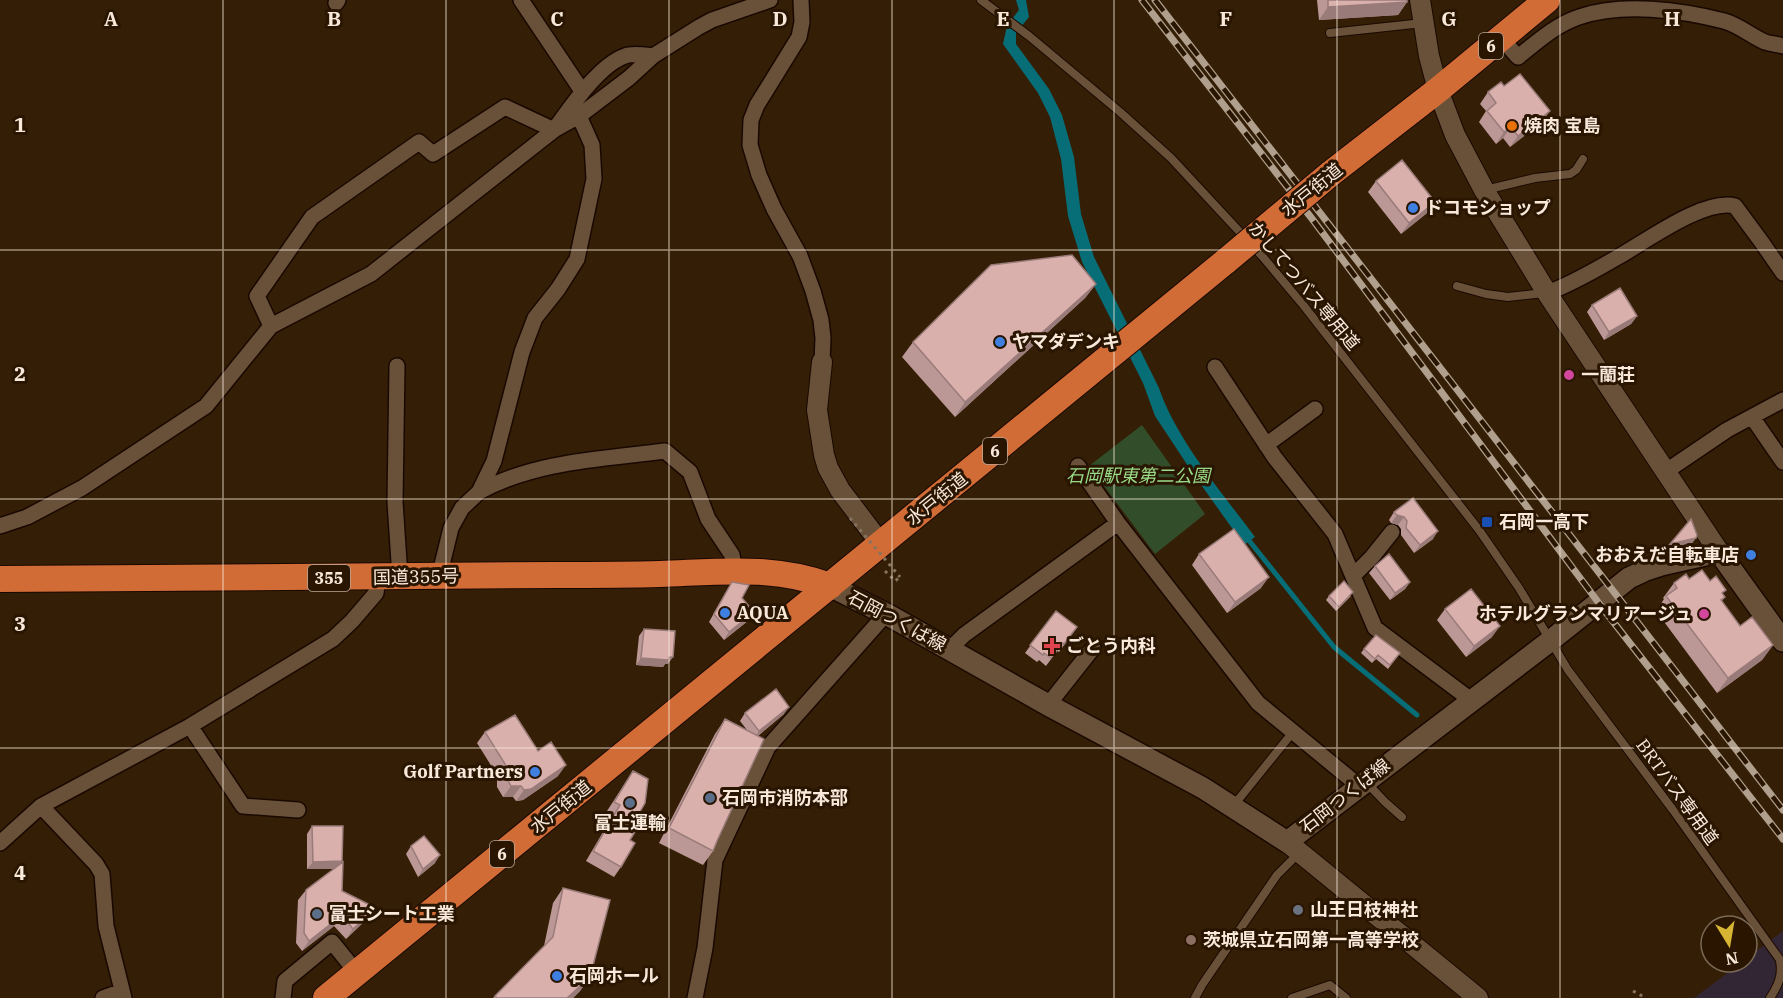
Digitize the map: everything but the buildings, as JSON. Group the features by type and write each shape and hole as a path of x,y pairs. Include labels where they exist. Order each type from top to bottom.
{"highway":[{"name":"水戸街道","path":"326,998 1330,174 1438,90 1547,0"},
{"name":"国道355号","path":"0,579 389,578 735,571 789,575 808,578 830,586"}],"main road":[{"name":"石岡つくば線","path":"830,586 886,614 1233,806 1293,847 1362,783 1637,573 1719,552"},
{"path":"1719,552 1783,641"}],"street":[{"path":"521,0 582,91"},
{"path":"0,526 27,517 81,488 206,406 271,326 371,274 554,130 579,116 653,56 712,20 770,0"},
{"path":"801,0 802,22 799,37 757,105 752,120 750,145 759,176 800,256 821,320 822,362 817,410 828,468 840,490 881,544"},
{"path":"1420,0 1429,56 1438,90 1455,135 1484,190 1547,292 1719,552"},
{"path":"1501,38 1518,57 1545,35 1579,16 1634,9 1683,13 1726,22 1767,42 1783,46"},
{"path":"554,130 582,91 614,61 627,54 653,56"},
{"path":"271,326 257,296 312,217 419,142 433,154 506,107 554,130"},
{"path":"479,492 494,461 522,352 535,318 558,289 577,259 580,249 594,179 592,145 579,116"},
{"path":"1547,292 1561,288 1677,221 1716,206 1728,204 1735,206 1783,273"},
{"path":"0,843 41,806 190,726 333,639 352,621 389,578 395,502 398,366"},
{"path":"1215,367 1275,458 1335,534 1375,628 1472,700"},
{"path":"1665,472 1727,430 1783,400"},
{"path":"1266,445 1315,409"},
{"path":"1752,417 1783,462"},
{"path":"439,577 451,528 462,508 479,492 491,485 546,466 665,451 690,472 708,519 732,555 735,571"},
{"path":"1078,466 1118,523 1258,704 1362,783"},
{"path":"950,649 964,635 1118,523"},
{"path":"1353,576 1392,532"},
{"path":"695,998 705,948 714,860 768,747 886,614"},
{"path":"1048,705 1093,648"},
{"path":"190,726 243,806 298,810"},
{"path":"41,806 96,864 102,874 106,927 123,995 103,998"},
{"path":"1293,847 1478,998"},
{"path":"283,998 285,981 332,942 357,973"}],"lane":[{"name":"かしてつバス専用道","path":"981,0 1104,98 1171,158 1262,256 1304,306 1479,530 1519,588 1550,641"},
{"path":"1330,33 1423,23"},
{"path":"1484,190 1535,178 1569,174 1576,170 1583,159"},
{"path":"1457,286 1508,297 1547,292"},
{"name":"BRTバス専用道","path":"1550,641 1568,670 1673,810 1782,962"},
{"path":"1233,806 1293,732"},
{"path":"1362,783 1402,817"},
{"path":"1195,998 1277,875 1293,847"},
{"path":"1770,998 1779,981 1782,962"},
{"path":"1292,998 1330,985 1346,998"}],"path":[{"path":"850,518 900,577 895,581 885,571"},
{"path":"1633,991 1646,998"}],"shaded area":[{"path":"1783,931 1783,998 1694,998 1726,974 1759,974 1759,949"}],"green space":[{"name":"石岡駅東第二公園","path":"1142,425 1205,514 1155,554 1089,466"}],"water":[{"path":"1016,0 1026,0 1029,17 1016,33 1016,44 1049,89 1062,115 1074,157 1081,214 1094,257 1177,427 1201,466 1255,537 1244,545 1155,416 1143,383 1082,262 1068,216 1061,159 1050,117 1038,93 1003,44 1007,26 1019,10"}],"waterway":[{"path":"1247,538 1334,647 1417,715"}],"railway":[{"path":"1142,0 1313,220 1604,610 1783,839"},
{"path":"1155,0 1783,810"}],"place":[{"name":"焼肉 宝島","path":"1512,126"},
{"name":"ドコモショップ","path":"1413,208"},
{"name":"ヤマダデンキ","path":"1000,342"},
{"name":"一蘭荘","path":"1569,375"},
{"name":"石岡一高下","path":"1487,522"},
{"name":"おおえだ自転車店","path":"1751,555"},
{"name":"AQUA","path":"725,613"},
{"name":"ホテルグランマリアージュ","path":"1704,614"},
{"name":"ごとう内科","path":"1052,646"},
{"name":"Golf Partners","path":"535,772"},
{"name":"石岡市消防本部","path":"710,798"},
{"name":"富士運輸","path":"630,803"},
{"name":"山王日枝神社","path":"1298,910"},
{"name":"富士シート工業","path":"317,914"},
{"name":"茨城県立石岡第一高等学校","path":"1191,940"},
{"name":"石岡ホール","path":"557,976"}]}
